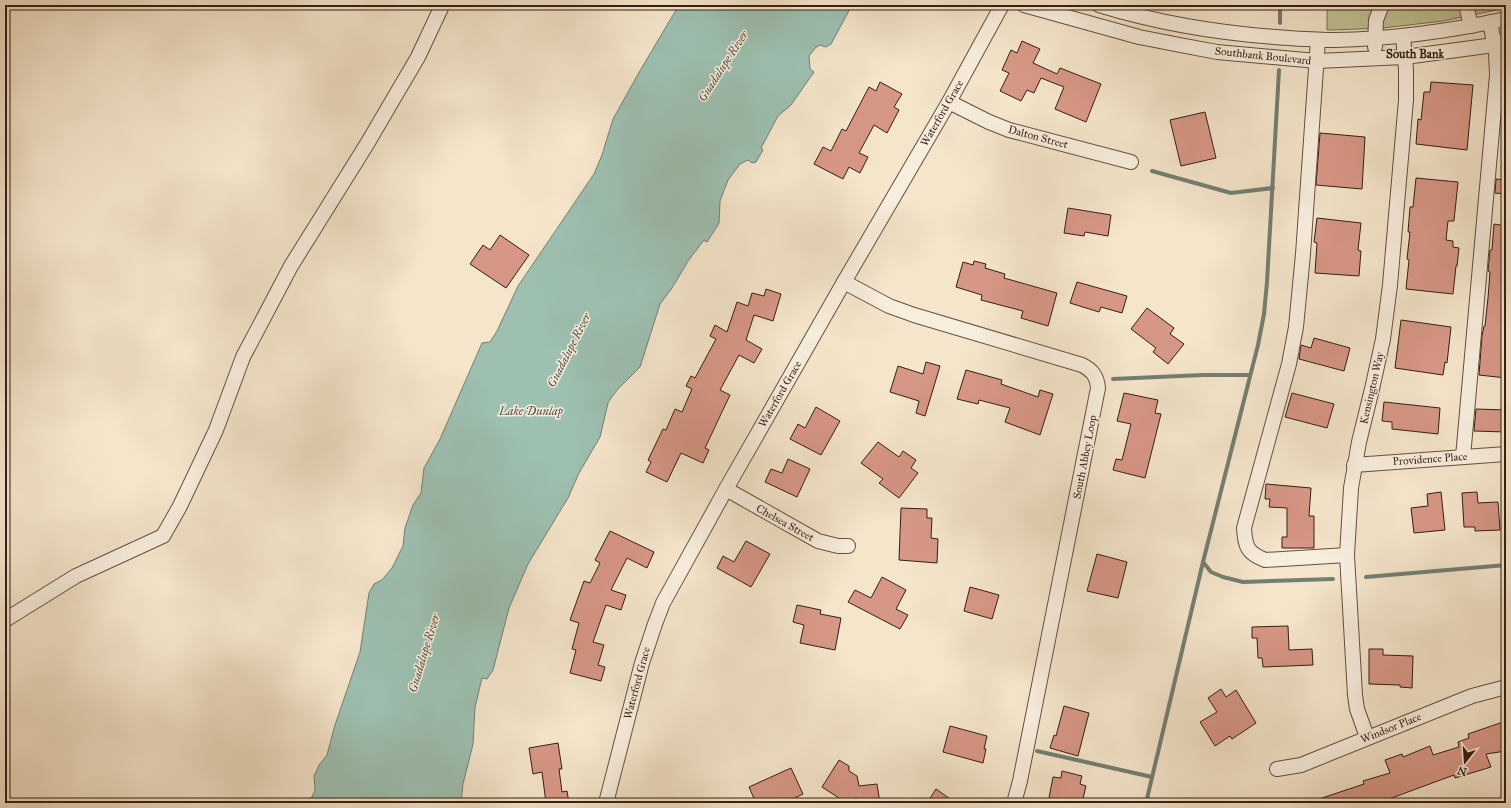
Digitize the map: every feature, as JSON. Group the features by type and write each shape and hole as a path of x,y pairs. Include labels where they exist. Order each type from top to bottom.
{"street":[{"name":"Waterford Grace","path":"606,803 642,663 654,624 664,603 726,490 844,282 949,102 1002,5"},
{"name":"Southbank Boulevard","path":"1024,5 1132,35 1180,45 1217,52 1317,61 1376,59 1500,43"},
{"name":"Southbank Boulevard","path":"1099,5 1148,18 1208,30 1260,36 1318,40 1374,39 1403,36 1471,26 1506,18"},
{"path":"1465,5 1471,26"},
{"path":"5,620 76,576 163,536 180,506 216,430 243,357 290,266 367,144 414,64 442,8"},
{"path":"1376,59 1374,39 1377,8"},
{"path":"1463,457 1500,43 1490,22"},
{"name":"Kensington Way","path":"1367,737 1359,719 1356,702 1347,554 1350,488 1354,464 1378,364 1387,313 1406,100 1403,36"},
{"path":"1318,40 1303,254 1296,327 1289,364 1244,528 1248,550 1256,557 1265,560 1347,554"},
{"name":"Dalton Street","path":"949,102 1008,130 1131,162"},
{"name":"South Abbey Loop","path":"844,282 889,306 914,315 1082,365 1090,370 1097,378 1098,388 1095,404 1020,781 1014,803"},
{"name":"Providence Place","path":"1354,464 1506,454"},
{"name":"Chelsea Street","path":"726,490 818,541 838,546 848,546"},
{"name":"Windsor Place","path":"1277,769 1301,764 1472,696 1506,687"}],"shaded area":[{"path":"1327,5 1506,5 1506,8 1443,21 1383,28 1327,30"}],"water":[{"name":"Lake Dunlap","path":"679,5 852,5 831,44 826,47 820,45 815,48 809,56 810,69 814,72 791,105 778,116 761,148 763,150 756,162 752,163 748,160 740,164 728,180 720,201 719,223 707,242 704,240 688,261 672,288 660,304 640,367 618,389 608,403 600,437 579,473 568,498 528,564 509,608 493,670 487,679 482,678 475,707 473,744 463,784 461,803 303,803 312,797 315,790 314,776 319,765 327,755 335,725 360,652 369,593 374,584 382,580 392,568 403,546 405,528 413,505 421,493 424,468 440,439 482,343 490,342 497,331 518,286 594,174 602,155 613,119"}],"building":[{"path":"1022,41 1040,49 1033,63 1057,74 1060,68 1101,84 1086,122 1055,109 1064,87 1041,78 1034,93 1027,90 1021,101 1000,91 1009,73 1002,70 1011,50 1017,53"},
{"path":"880,82 902,94 894,107 899,110 887,133 874,125 859,153 868,157 860,173 849,167 843,179 814,164 823,147 831,151 842,129 846,131 869,87 876,91"},
{"path":"1431,82 1473,85 1467,150 1416,144 1418,119 1421,120 1424,92 1430,92"},
{"path":"1205,112 1216,158 1181,166 1170,120"},
{"path":"1320,133 1365,137 1362,189 1316,185"},
{"path":"1416,178 1458,182 1454,221 1448,221 1446,240 1453,241 1453,247 1459,248 1453,294 1406,289 1409,260 1407,259 1410,232 1408,232 1410,207 1413,207"},
{"path":"1496,179 1506,180 1506,194 1495,193"},
{"path":"1068,208 1111,215 1108,236 1085,232 1084,236 1064,233"},
{"path":"1317,218 1361,223 1358,250 1361,251 1359,276 1315,273 1317,243 1314,242"},
{"path":"1494,224 1506,226 1506,378 1479,375 1482,336 1485,326 1488,298 1490,250 1492,250"},
{"path":"500,235 529,255 506,288 470,264 483,245 490,250"},
{"path":"974,261 986,264 985,268 1005,274 1004,278 1057,293 1048,326 1021,318 1023,311 981,300 982,295 956,287 963,262 973,265"},
{"path":"1077,282 1127,296 1122,313 1101,307 1099,312 1070,303"},
{"path":"766,289 781,294 773,321 754,315 746,340 762,349 754,363 739,355 720,390 730,395 705,448 709,450 703,463 681,453 667,482 646,472 651,462 648,460 663,429 666,430 675,409 682,412 692,389 686,386 691,376 695,378 716,339 710,336 715,325 727,332 737,302 748,306 752,293 764,296"},
{"path":"1147,308 1174,328 1170,334 1184,344 1168,364 1153,352 1156,348 1131,329"},
{"path":"1401,320 1451,327 1447,363 1445,362 1443,375 1395,368"},
{"path":"1314,338 1350,348 1344,371 1299,359 1301,345 1311,348"},
{"path":"926,362 940,366 925,416 916,413 919,401 890,392 898,366 923,374"},
{"path":"966,370 1002,380 1001,384 1038,397 1040,390 1053,394 1040,435 1005,422 1010,408 979,400 978,404 957,399"},
{"path":"1124,393 1158,400 1155,413 1161,414 1145,478 1113,470 1116,459 1122,460 1131,424 1117,421"},
{"path":"1292,393 1334,404 1327,428 1285,417"},
{"path":"1384,402 1440,408 1438,434 1392,429 1392,422 1382,421"},
{"path":"816,407 840,421 821,455 790,439 798,424 805,428"},
{"path":"1476,409 1506,410 1506,432 1474,431"},
{"path":"878,442 899,457 903,451 916,460 911,468 918,473 899,498 879,483 883,479 861,463"},
{"path":"788,459 810,469 797,497 765,482 771,469 782,473"},
{"path":"1266,484 1311,488 1309,516 1314,516 1314,548 1282,548 1282,537 1287,537 1287,508 1269,507 1270,499 1265,499"},
{"path":"1441,492 1445,530 1414,533 1411,508 1428,506 1427,494"},
{"path":"1477,492 1478,503 1498,502 1500,530 1475,531 1475,527 1464,527 1462,493"},
{"path":"901,508 927,509 927,518 932,518 931,538 938,539 937,563 899,560"},
{"path":"610,531 654,552 647,568 627,558 611,590 626,595 621,610 606,605 593,642 604,645 598,665 605,667 601,681 570,673 576,650 572,649 579,623 570,620 584,581 590,583 600,563 595,560"},
{"path":"746,541 770,554 751,587 717,568 723,556 734,562"},
{"path":"1097,554 1127,562 1118,598 1087,591"},
{"path":"882,577 906,590 896,609 908,615 900,629 848,602 855,590 871,598"},
{"path":"970,587 999,595 992,619 964,611"},
{"path":"797,605 821,610 820,614 841,618 835,650 800,643 804,625 793,622"},
{"path":"1288,626 1289,650 1312,649 1313,665 1263,667 1262,658 1258,658 1257,638 1252,638 1252,627"},
{"path":"1369,649 1383,649 1383,655 1413,656 1412,688 1400,687 1400,685 1369,684"},
{"path":"1221,689 1226,697 1236,690 1256,723 1232,739 1230,736 1215,746 1200,722 1217,712 1208,698"},
{"path":"1064,706 1089,713 1078,756 1050,748 1054,735 1056,736"},
{"path":"1506,721 1506,751 1486,754 1491,767 1455,778 1454,775 1378,803 1313,803 1313,801 1364,784 1363,781 1390,773 1385,760 1402,754 1403,757 1430,746 1433,755 1459,747 1458,742 1469,738 1468,734"},
{"path":"950,726 987,736 983,763 943,752"},
{"path":"558,743 562,769 559,769 562,792 567,791 569,803 546,803 542,772 533,774 529,748"},
{"path":"839,760 849,766 849,771 857,776 859,786 877,784 880,803 866,803 857,798 842,800 822,787"},
{"path":"791,768 803,794 784,803 756,803 749,787"},
{"path":"1062,771 1082,776 1080,784 1086,786 1082,803 1048,803 1053,777 1061,778"},
{"path":"936,789 956,803 927,803"}],"waterway":[{"path":"1280,5 1280,23"},
{"path":"1146,803 1203,562 1258,345 1264,314 1279,70"},
{"path":"1152,171 1231,193 1273,188"},
{"path":"1113,379 1203,375 1250,375"},
{"path":"1203,562 1211,572 1243,582 1333,579"},
{"path":"1366,577 1506,565"},
{"path":"1037,751 1152,777"}],"district":[{"name":"South Bank","path":"1415,54"}],"water label":[{"name":"Guadalupe River","path":"723,66"},
{"name":"Guadalupe River","path":"569,350"},
{"name":"Guadalupe River","path":"424,653"}]}
